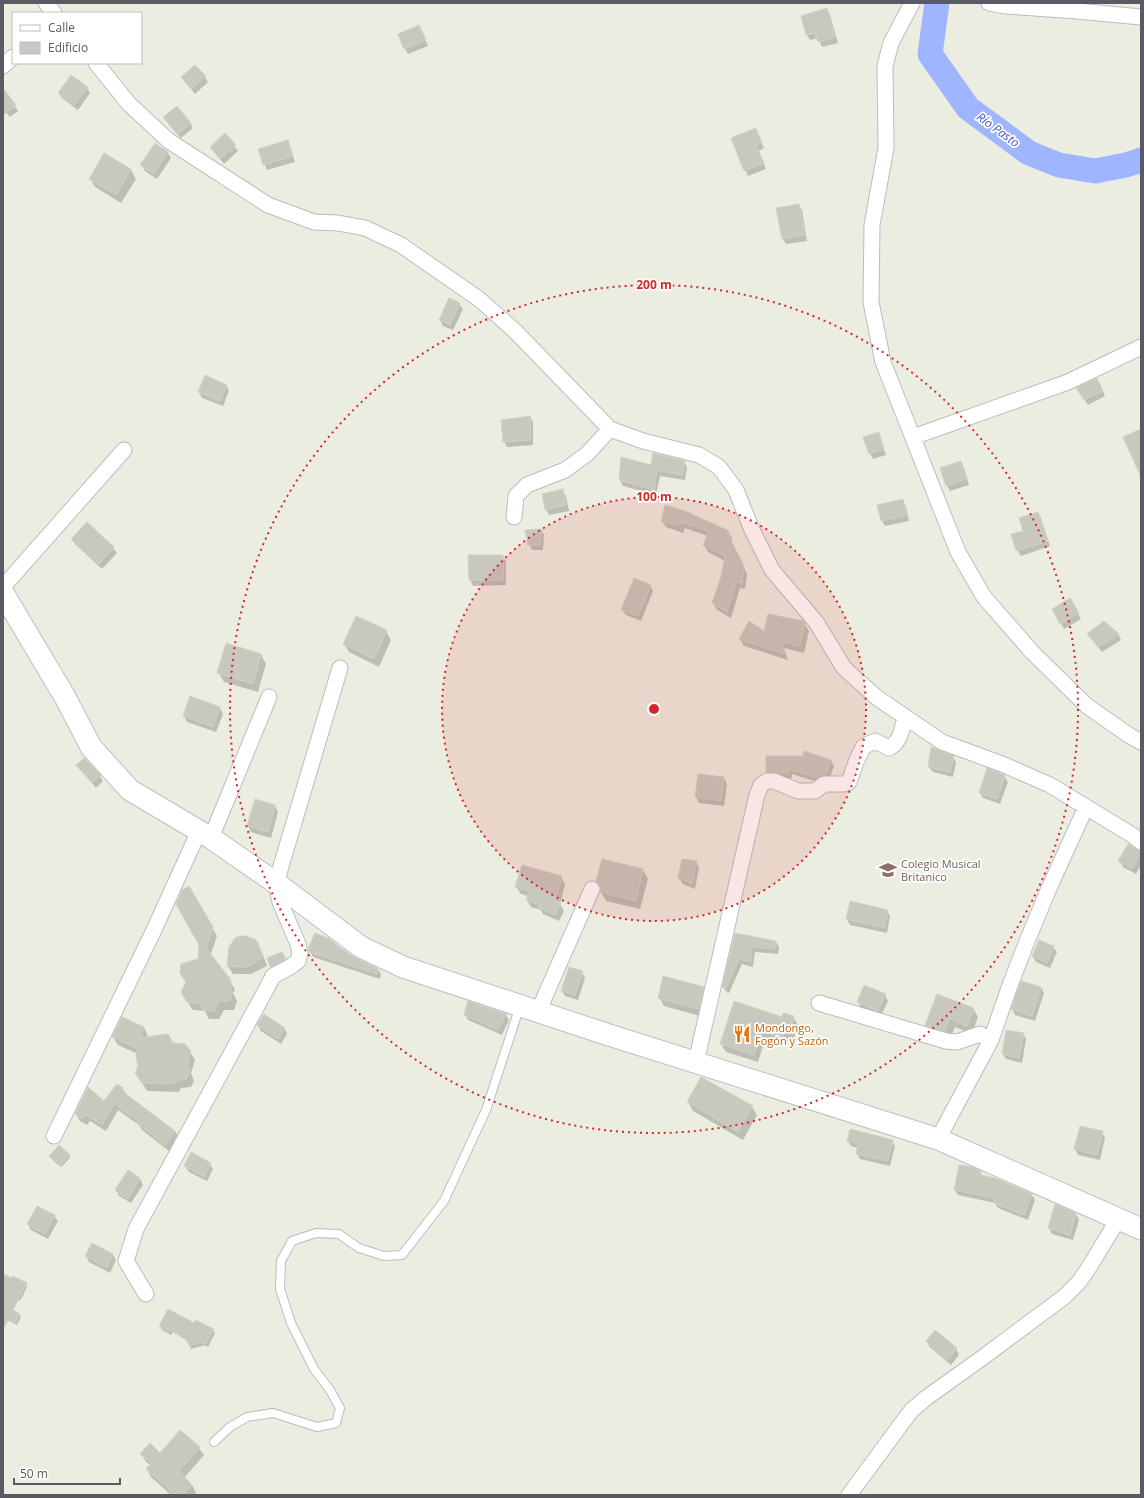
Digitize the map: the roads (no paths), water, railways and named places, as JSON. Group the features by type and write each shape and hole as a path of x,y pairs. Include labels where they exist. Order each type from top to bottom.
{"street":[{"path":"46,3 53,12"},
{"path":"912,3 891,43 885,66 886,148 872,225 870,302 883,362 958,552 984,598 1032,652 1087,706 1141,742"},
{"path":"988,3 1006,6 1141,17"},
{"path":"3,66 12,58"},
{"path":"97,64 129,104 169,141 268,205 314,222 338,223 365,228 401,245 479,299 520,336 610,429 643,441 699,455 719,467 736,490 752,530 772,570 816,622 844,668 876,697 942,742 1002,764 1050,785 1141,842"},
{"path":"913,437 1068,382 1141,347"},
{"path":"514,517 516,496 526,485 565,470 587,454 610,429"},
{"path":"3,587 124,450"},
{"path":"3,593 64,697 91,747 130,790 205,834 276,883 362,947 403,967 529,1009 938,1139 1141,1229"},
{"path":"146,1294 126,1261 136,1229 273,976 298,961 300,953 298,944 280,902 276,883 340,668"},
{"path":"54,1136 153,932 205,834 269,697"},
{"path":"696,1062 755,802 761,785 767,781 774,781 798,791 815,791 824,784 844,784 849,782 863,747 875,741 889,748 894,745 898,742 905,717"},
{"path":"938,1139 991,1040 1027,941 1086,807"},
{"path":"529,1009 592,889"},
{"path":"819,1003 946,1041 956,1042 980,1034 991,1040"},
{"path":"849,1495 912,1410 926,1398 1064,1297 1088,1269 1119,1218"}],"lane":[{"path":"214,1442 230,1427 247,1417 273,1413 317,1427 336,1424 340,1408 330,1390 314,1369 291,1323 280,1289 281,1261 292,1241 316,1233 339,1234 359,1248 384,1256 402,1254 444,1201 486,1110 529,1009"}],"waterway":[{"name":"Río Pasto","path":"937,3 930,54 968,108 1029,153 1059,165 1095,171 1126,165 1141,160"}],"place":[{"name":"Colegio Musical Britanico","path":"888,870"},
{"name":"Mondongo, Fogón y Sazón","path":"742,1034"}]}
